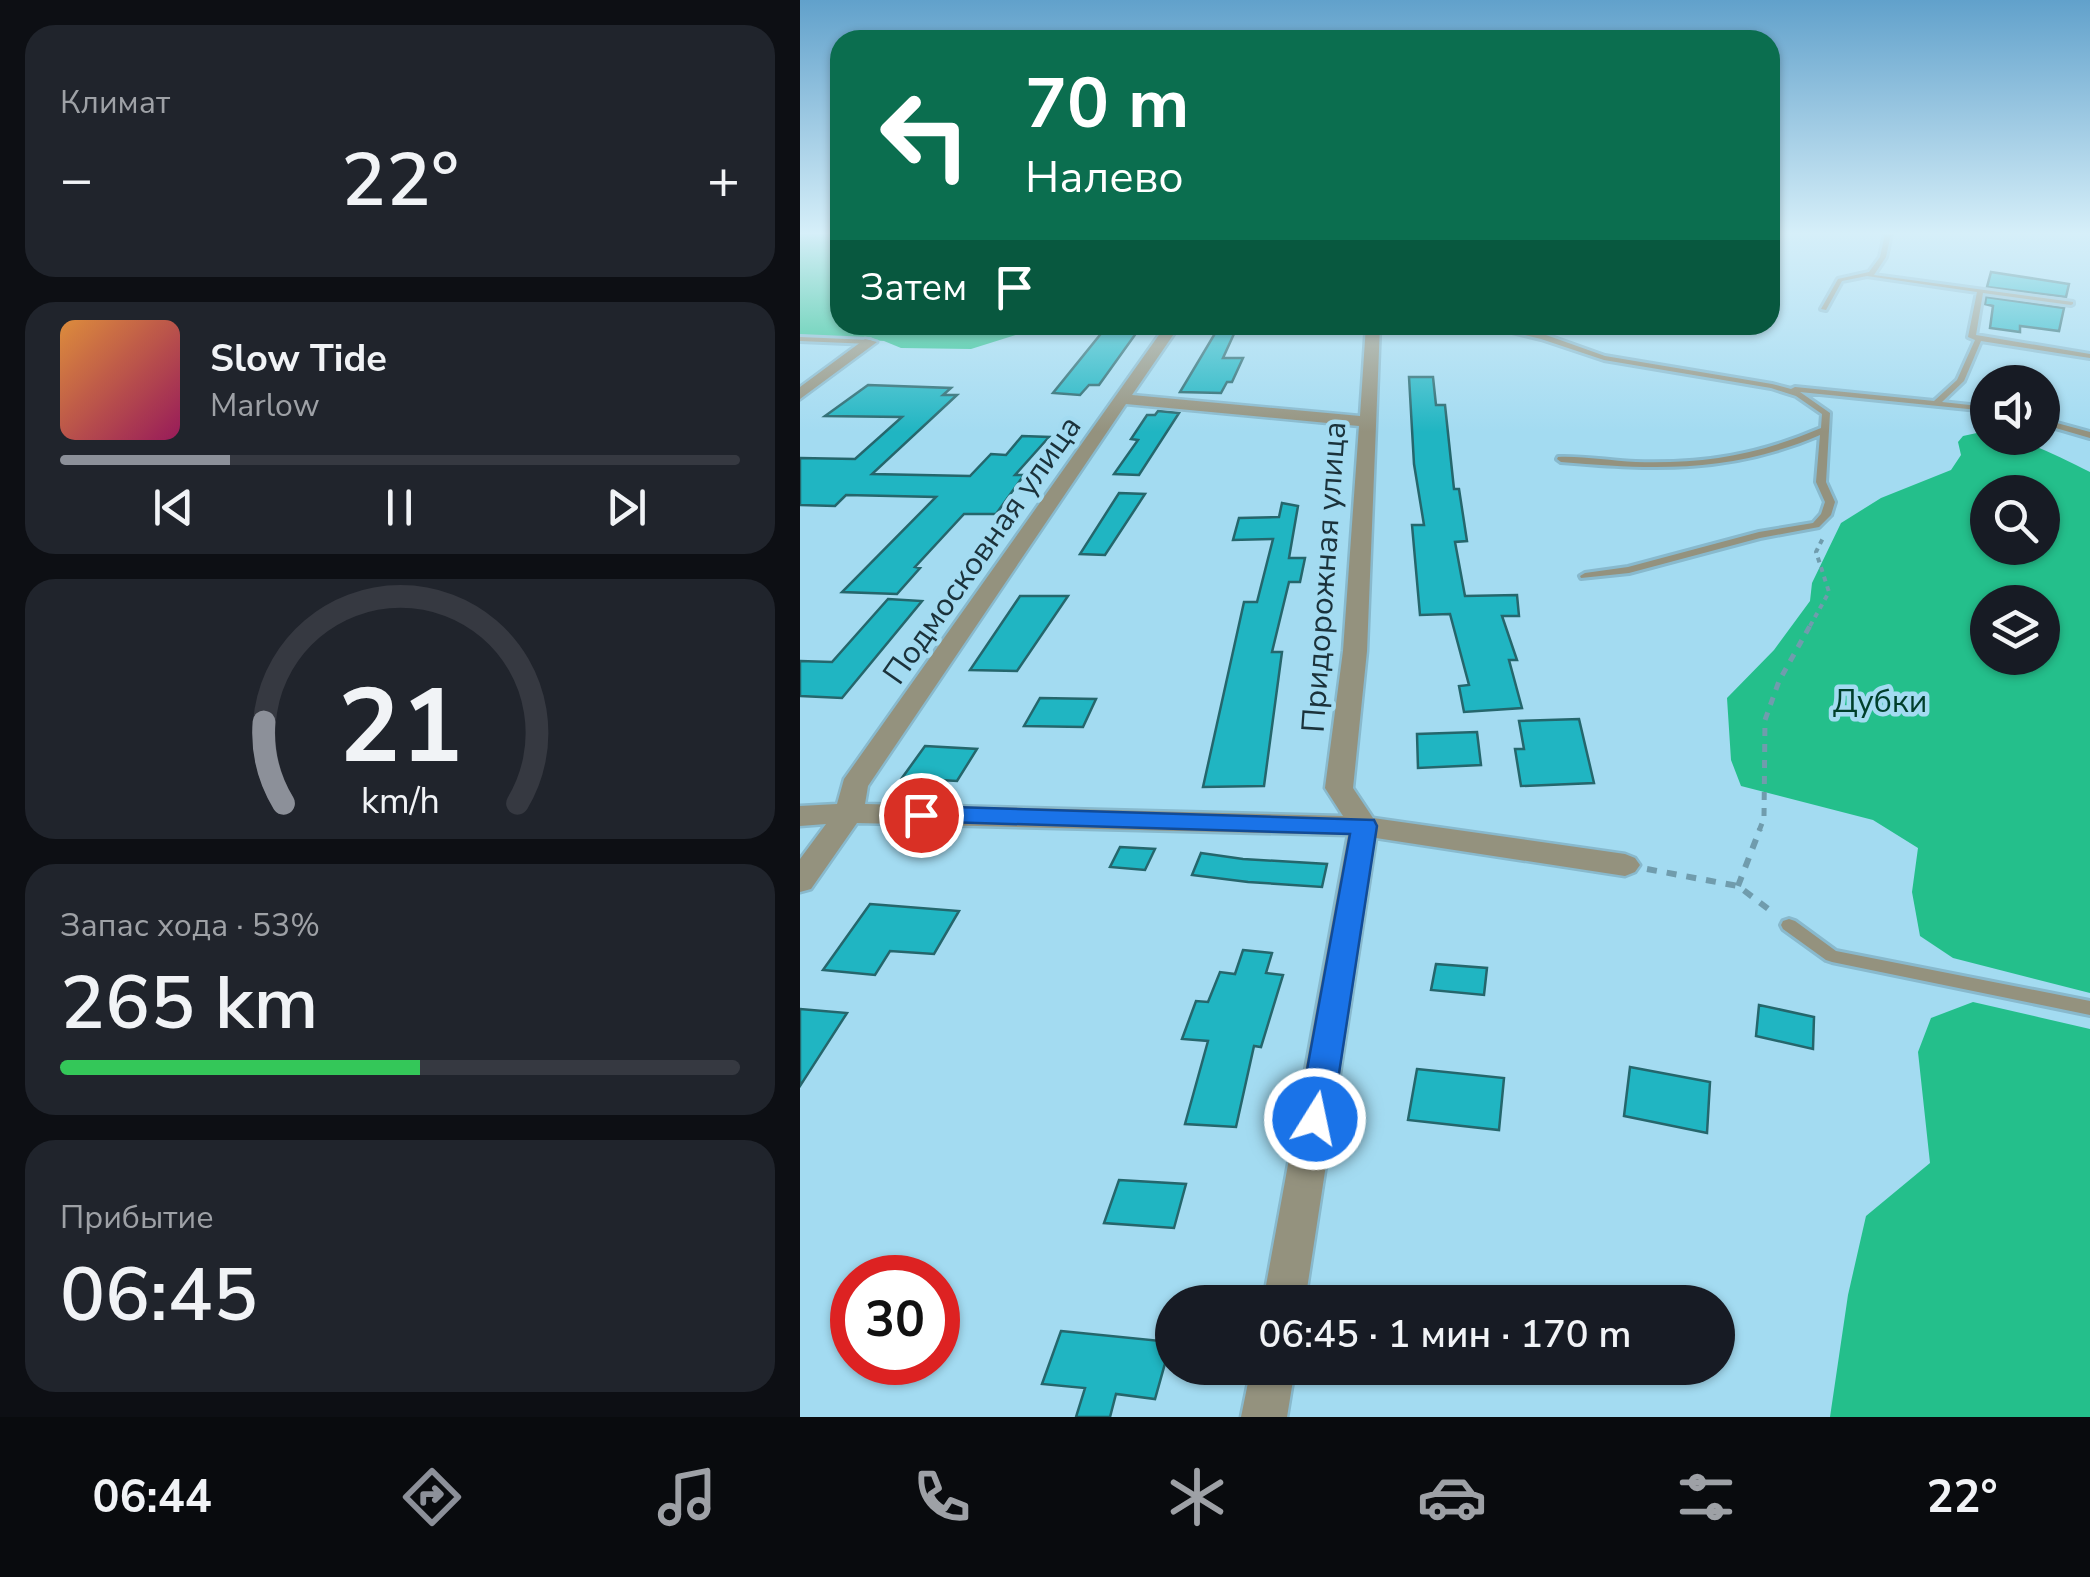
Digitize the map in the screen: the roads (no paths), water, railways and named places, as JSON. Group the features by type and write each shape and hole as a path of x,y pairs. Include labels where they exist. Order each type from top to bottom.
{"street":[{"name":"Подмосковная улица","path":"800,880 849,813 854,784 1167,335"},
{"name":"Придорожная улица","path":"1364,826 1339,788 1355,651 1372,335"},
{"path":"800,394 870,342"},
{"path":"1124,399 1368,422"},
{"path":"800,816 849,813 1364,826 1625,865"},
{"path":"1287,1285 1364,826"},
{"path":"1264,1417 1270,1385"}],"lane":[{"path":"1824,309 1829,300"},
{"path":"1979,300 1972,336 1978,340 2090,356"},
{"path":"2047,300 2071,303"},
{"path":"1534,335 1604,358 1772,386 1970,406"},
{"path":"800,340 870,342"},
{"path":"1938,401 1960,382 1978,340"},
{"path":"1586,576 1630,570 1759,535 1795,530 1816,524 1826,515 1830,502 1821,482 1826,413 1814,402 1772,386"},
{"path":"2060,426 2090,434"},
{"path":"1561,460 1698,467 1788,447 1826,429"},
{"path":"1790,925 1832,956 2090,1008"}],"park label":[{"name":"Дубки","path":"1880,701"}]}
